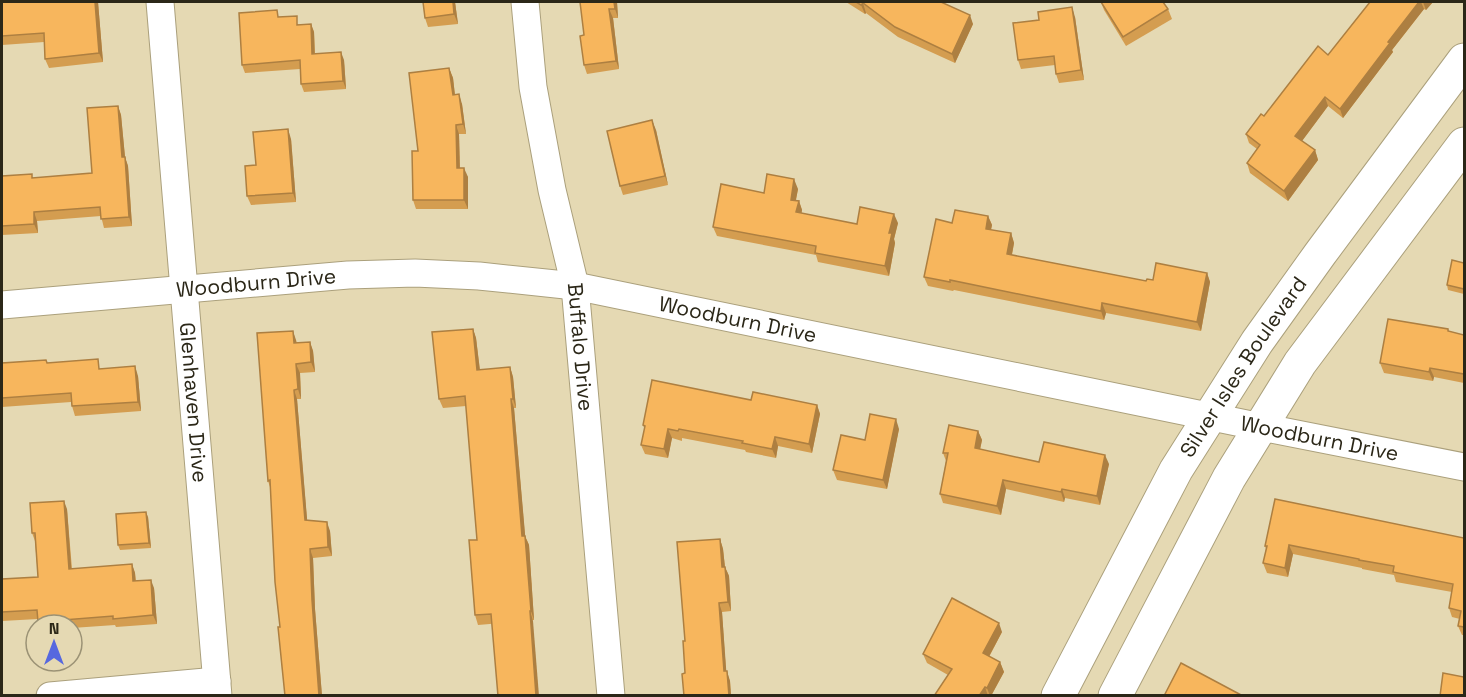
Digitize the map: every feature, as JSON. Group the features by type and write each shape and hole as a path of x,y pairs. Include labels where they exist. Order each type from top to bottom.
{"street":[{"name":"Glenhaven Drive","path":"160,2 217,688"},
{"name":"Buffalo Drive","path":"525,2 533,87 552,190 575,286 611,696"},
{"name":"Silver Isles Boulevard","path":"1058,696 1176,470 1210,416 1263,333 1464,60"},
{"path":"1115,696 1229,478 1300,363 1464,144"},
{"name":"Woodburn Drive","path":"2,305 348,275 415,273 479,276 575,286 1464,467"},
{"path":"50,696 217,688"}],"building":[{"path":"2,2 95,2 99,53 45,59 44,33 2,36"},
{"path":"423,2 453,2 454,14 425,18"},
{"path":"580,2 614,2 615,9 609,9 616,61 584,65 580,36 584,35"},
{"path":"856,2 941,2 970,15 952,54 895,27 863,3 861,5"},
{"path":"1101,2 1163,2 1168,9 1123,37"},
{"path":"1370,2 1419,2 1340,109 1325,97 1295,136 1315,150 1284,191 1247,163 1260,145 1246,134 1261,114 1264,116 1318,46 1328,55"},
{"path":"1072,7 1081,70 1056,74 1054,56 1018,60 1013,23 1039,20 1038,12"},
{"path":"277,10 278,17 297,16 297,25 311,24 312,54 341,52 343,81 301,84 300,60 242,65 239,13"},
{"path":"449,68 453,95 459,94 463,124 456,125 457,168 464,168 464,200 413,200 412,151 418,151 409,73"},
{"path":"118,106 122,157 125,157 129,217 101,219 100,207 34,212 34,224 2,226 2,176 32,174 32,178 92,173 87,108"},
{"path":"652,120 665,176 620,186 607,131"},
{"path":"288,129 293,193 247,196 245,166 256,165 253,132"},
{"path":"767,174 794,179 791,200 799,201 796,212 857,224 860,207 894,214 885,266 815,253 816,246 713,227 721,184 764,193"},
{"path":"955,210 988,216 986,229 1011,233 1007,254 1146,281 1147,279 1153,280 1156,263 1207,273 1197,322 1102,303 1101,311 950,280 950,282 924,277 936,219 952,223"},
{"path":"1452,260 1464,263 1464,289 1447,285"},
{"path":"1388,319 1448,329 1448,331 1464,335 1464,374 1430,368 1429,372 1380,363"},
{"path":"473,329 477,370 510,367 536,696 498,696 491,614 475,615 469,540 477,540 465,396 439,399 432,332"},
{"path":"293,331 294,343 310,342 311,362 296,364 298,389 294,390 305,520 327,522 328,547 310,549 319,696 285,696 257,333"},
{"path":"98,359 99,369 135,366 138,402 72,406 71,393 2,398 2,363 46,360 47,363"},
{"path":"652,380 751,400 753,392 817,405 809,444 775,437 772,449 742,443 743,441 668,429 664,449 641,445"},
{"path":"870,414 896,419 883,480 833,470 841,435 865,440"},
{"path":"949,425 978,431 975,448 1039,462 1044,442 1105,455 1097,496 1062,489 1061,492 1003,480 997,506 940,494 948,453 943,453"},
{"path":"1275,499 1464,538 1464,627 1458,626 1461,611 1449,608 1453,584 1393,572 1394,566 1289,545 1285,568 1263,563"},
{"path":"64,501 69,569 132,564 133,581 151,580 153,615 113,619 113,616 84,618 84,613 37,613 37,610 2,612 2,579 38,577 30,503"},
{"path":"146,512 149,543 118,545 116,514"},
{"path":"720,539 728,602 719,603 724,671 727,671 729,696 684,696 682,674 685,673 683,641 685,641 677,542"},
{"path":"952,598 999,623 983,653 1000,662 987,688 985,687 979,696 934,696 952,669 923,654"},
{"path":"1181,663 1243,696 1164,696"},
{"path":"1443,673 1464,677 1464,696 1440,696"}]}
